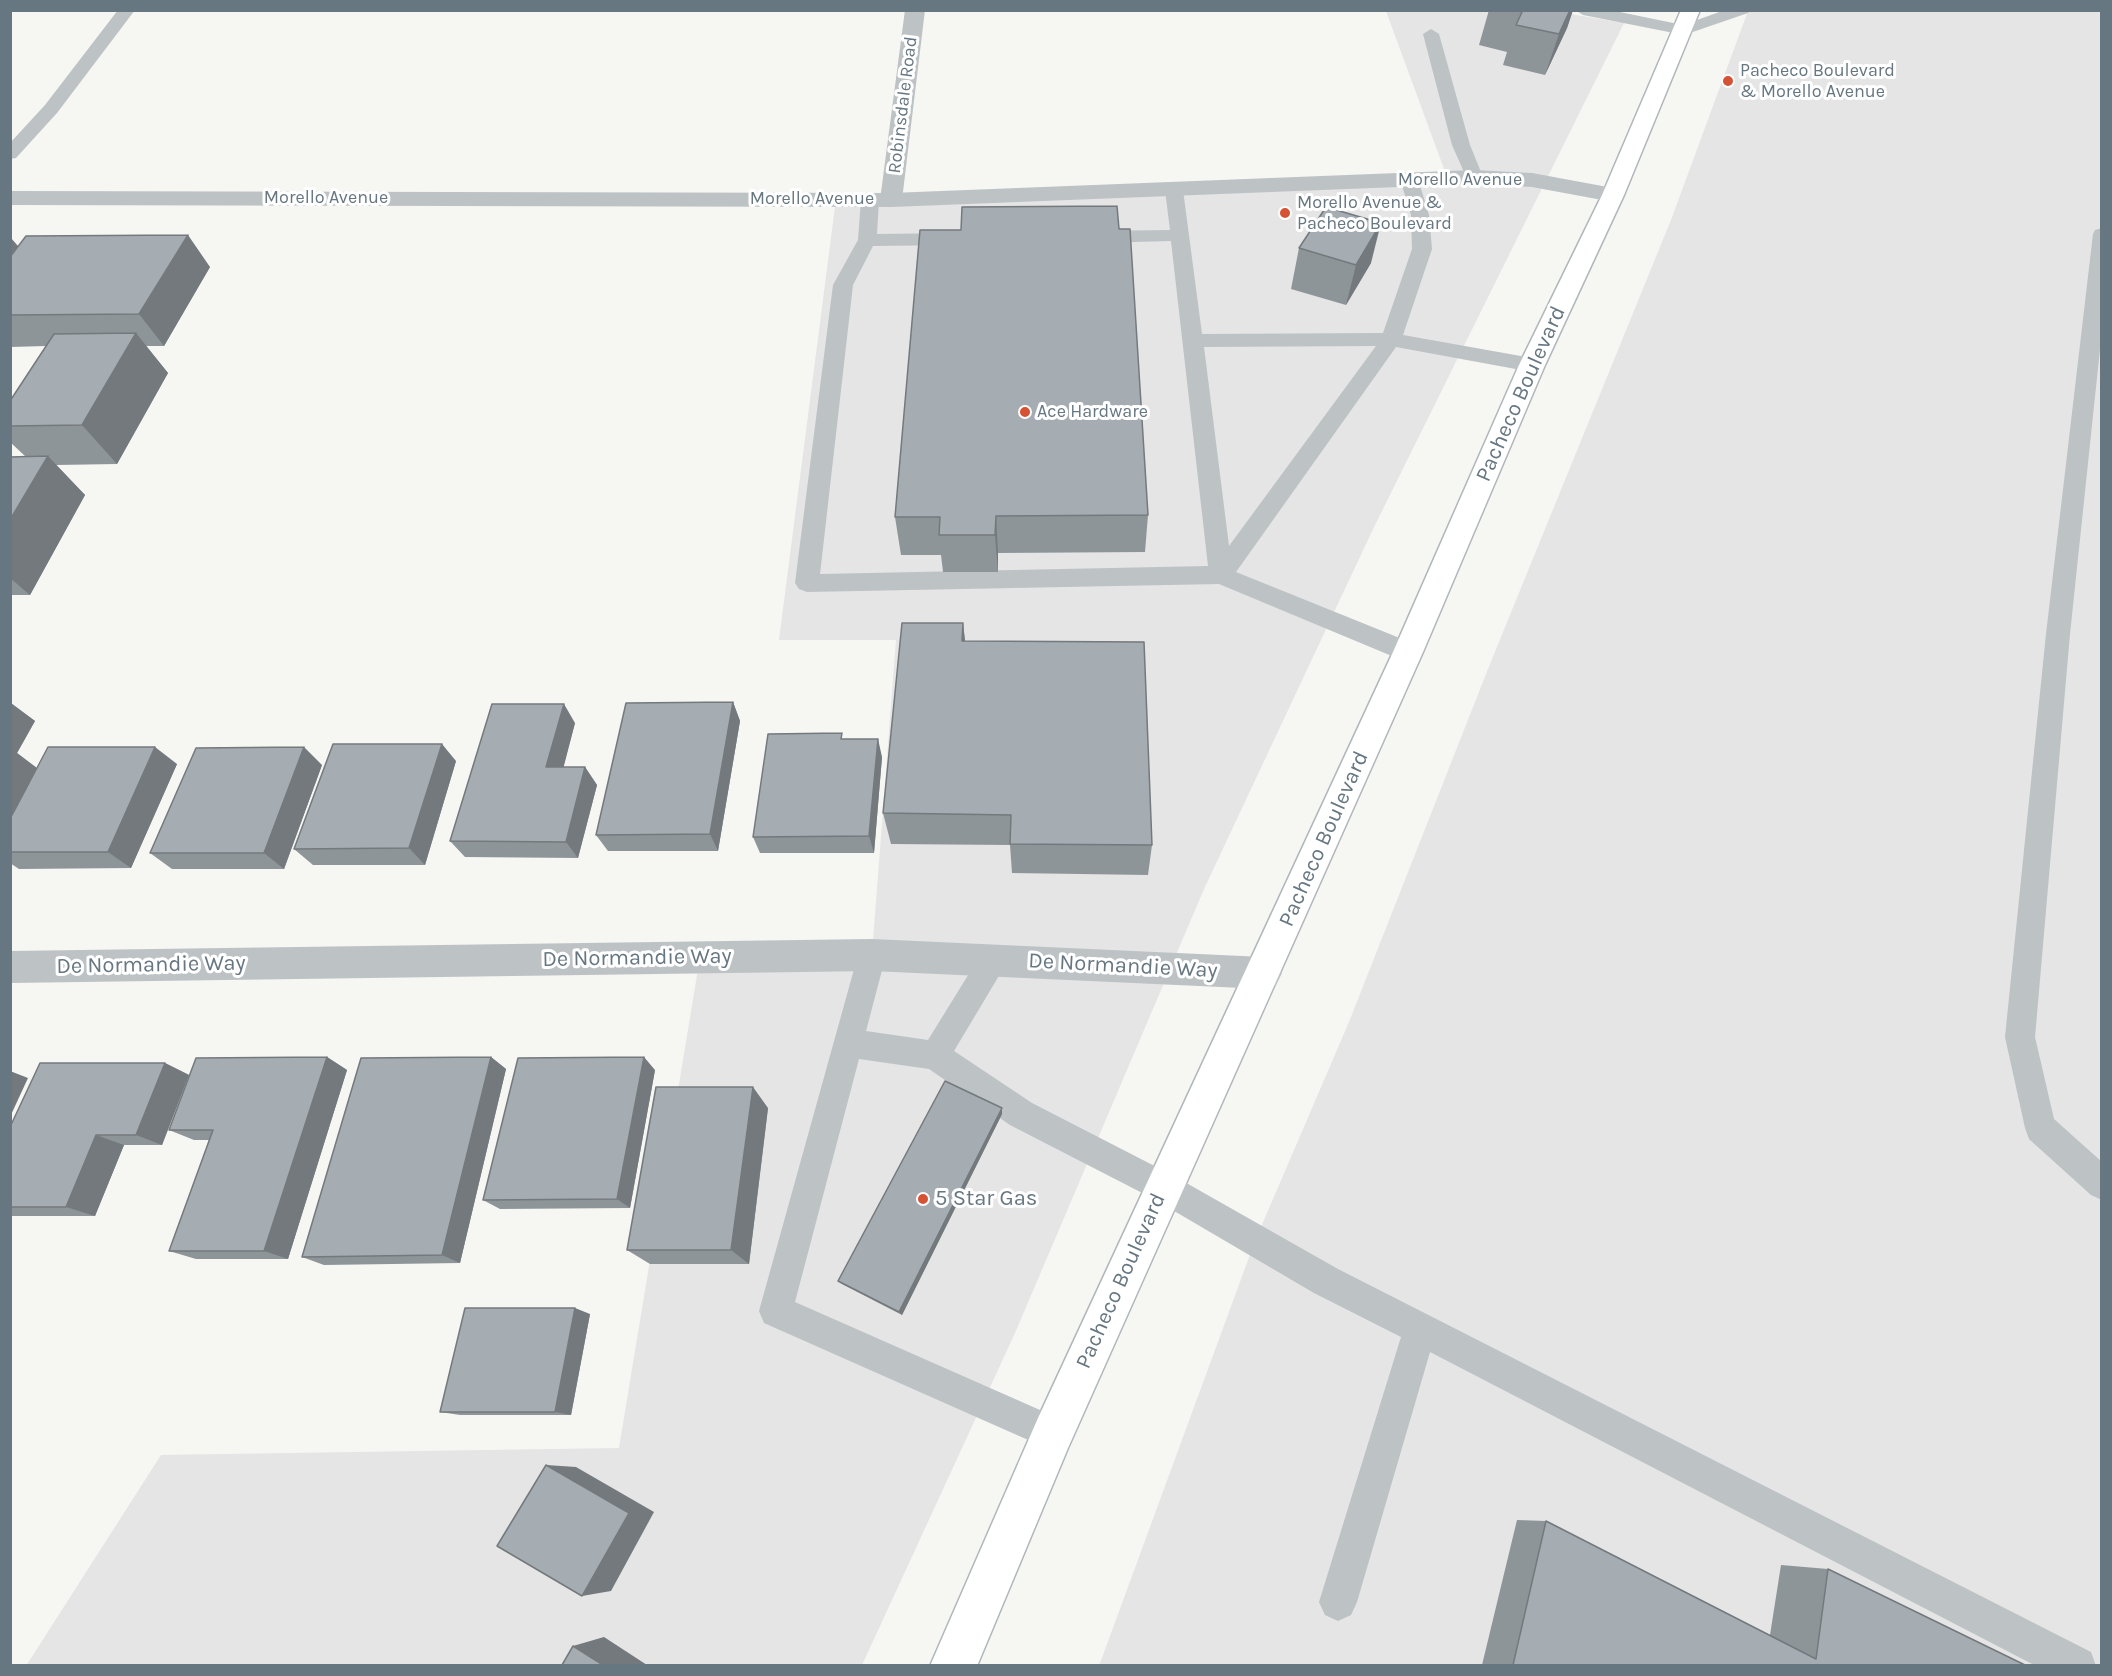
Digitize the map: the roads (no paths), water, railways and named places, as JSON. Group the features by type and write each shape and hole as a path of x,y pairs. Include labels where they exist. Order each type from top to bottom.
{"main road":[{"name":"Pacheco Boulevard","path":"953,1665 1163,1187 1264,973 1408,652 1532,365 1613,195 1691,10"}],"street":[{"name":"Robinsdale Road","path":"880,200 915,10"},
{"name":"Morello Avenue","path":"10,198 880,200 1474,177 1532,180 1613,195"},
{"name":"De Normandie Way","path":"10,967 872,954 1264,973"}],"lane":[{"path":"10,154 51,109 127,10"},
{"path":"1583,10 1683,30 1742,10"},
{"path":"1431,34 1461,145 1474,177"},
{"path":"1221,575 1391,339 1422,249 1420,215 1409,179"},
{"path":"1174,190 1221,575"},
{"path":"880,200 867,240 843,285 807,583 1221,575 1408,652"},
{"path":"2102,234 2057,646 2020,1037 2040,1128 2102,1184"},
{"path":"1076,237 1180,235"},
{"path":"867,240 971,239"},
{"path":"1193,341 1391,339 1532,365"},
{"path":"872,954 776,1311 1053,1433"},
{"path":"935,1055 993,960"},
{"path":"848,1043 935,1055 1021,1114 1163,1187 1326,1281 2077,1665"},
{"path":"1338,1602 1420,1329"}],"place":[{"name":"Pacheco Boulevard & Morello Avenue","path":"1728,81"},
{"name":"Morello Avenue & Pacheco Boulevard","path":"1285,213"},
{"name":"Ace Hardware","path":"1025,412"},
{"name":"5 Star Gas","path":"923,1199"}]}
